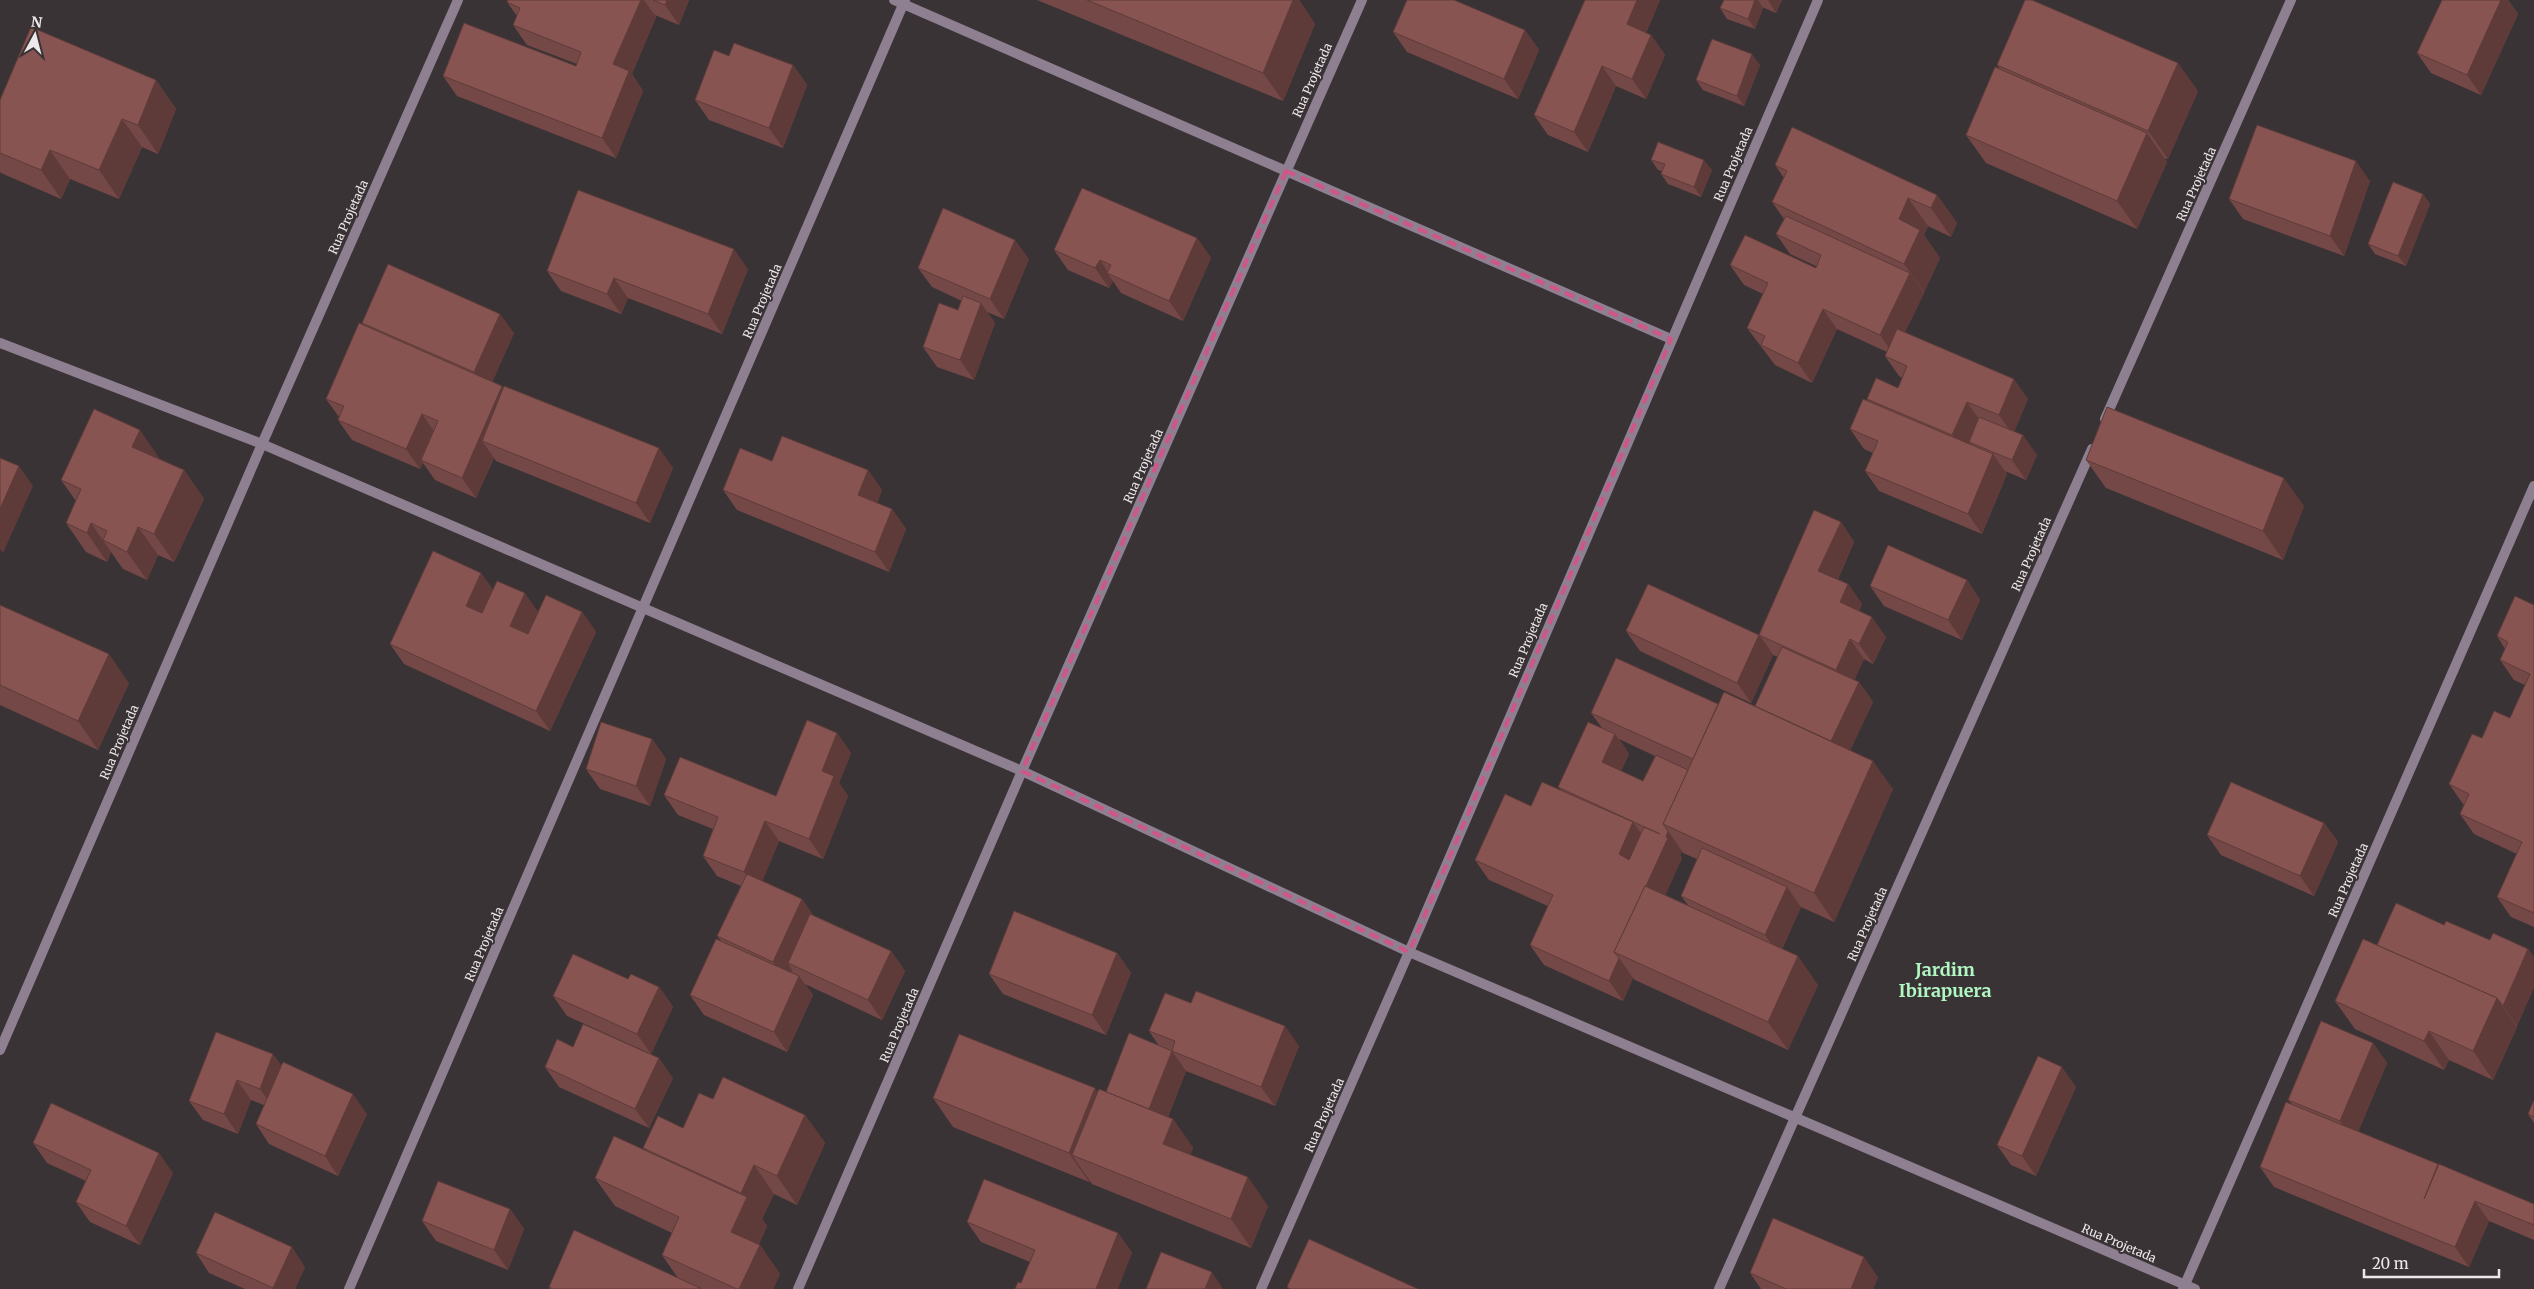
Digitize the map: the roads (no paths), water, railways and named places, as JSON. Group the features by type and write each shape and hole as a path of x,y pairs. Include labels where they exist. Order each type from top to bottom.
{"street":[{"name":"Rua Projetada","path":"0,1050 262,444 458,0"},
{"name":"Rua Projetada","path":"798,1289 1022,771 1362,0"},
{"name":"Rua Projetada","path":"1261,1289 1409,952 1670,339 1818,0"},
{"name":"Rua Projetada","path":"1719,1289 2291,0"},
{"name":"Rua Projetada","path":"349,1289 643,608 901,1 1670,339"},
{"name":"Rua Projetada","path":"0,342 262,444 1022,771 1409,952 2184,1287 2195,1289"},
{"name":"Rua Projetada","path":"2184,1287 2534,486"}],"district":[{"name":"Jardim Ibirapuera","path":"1945,980"}]}
